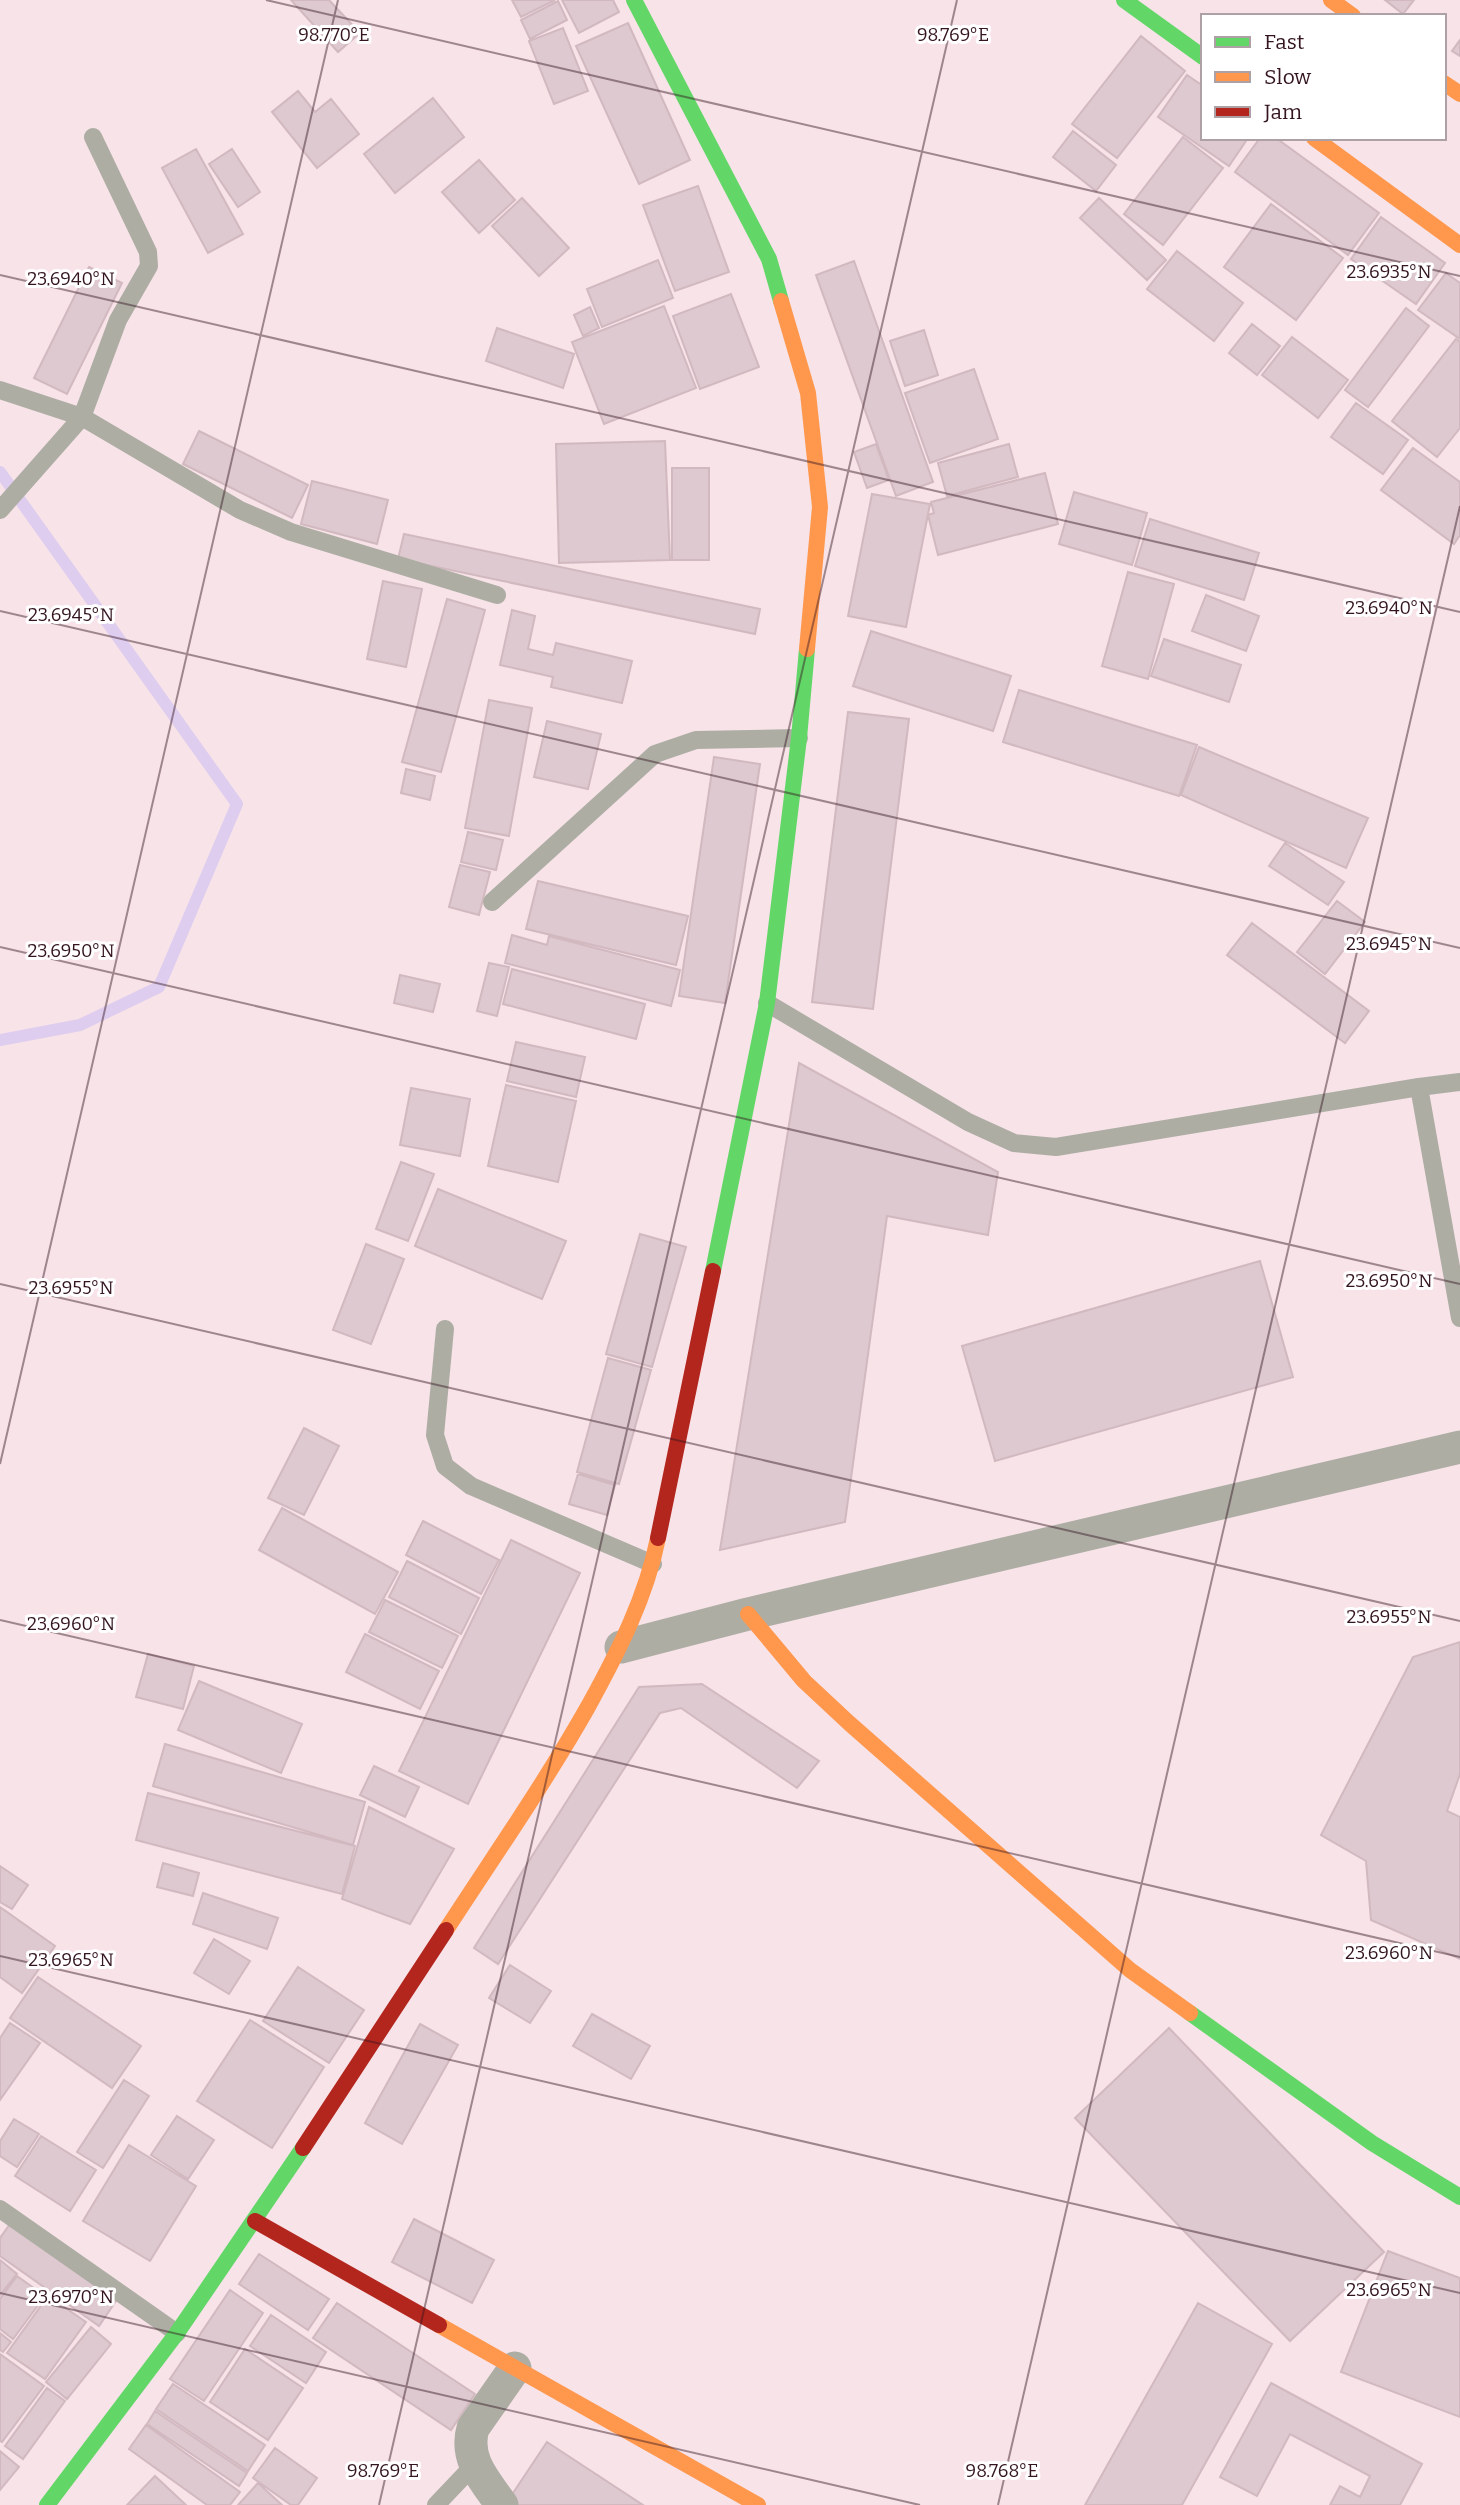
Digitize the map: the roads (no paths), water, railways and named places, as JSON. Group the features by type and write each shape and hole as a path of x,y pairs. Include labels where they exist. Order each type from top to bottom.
{"main road":[{"path":"47,2505 177,2333 254,2221 560,1756 621,1647 653,1564 767,1003 799,738 820,507 808,393 769,259 634,0"},
{"path":"1124,0 1201,56"},
{"path":"1331,0 1350,14"},
{"path":"1317,140 1460,245"},
{"path":"748,1614 804,1681 840,1715 1130,1970 1372,2143 1460,2197"},
{"path":"254,2221 758,2505"}],"street":[{"path":"621,1647 748,1614 1460,1447"},
{"path":"502,2505 474,2465 470,2448 473,2428 515,2368"}],"lane":[{"path":"0,510 82,418 118,320 149,265 148,252 93,137"},
{"path":"0,390 82,418 240,510 291,532 497,595"},
{"path":"492,902 655,754 696,740 799,738"},
{"path":"767,1003 968,1122 1014,1143 1056,1147 1460,1082"},
{"path":"1419,1087 1460,1318"},
{"path":"445,1329 435,1435 445,1466 471,1486 653,1564"},
{"path":"0,2209 177,2333"},
{"path":"436,2505 474,2465"}],"waterway":[{"path":"0,472 237,804 159,987 80,1025 0,1040"}]}
